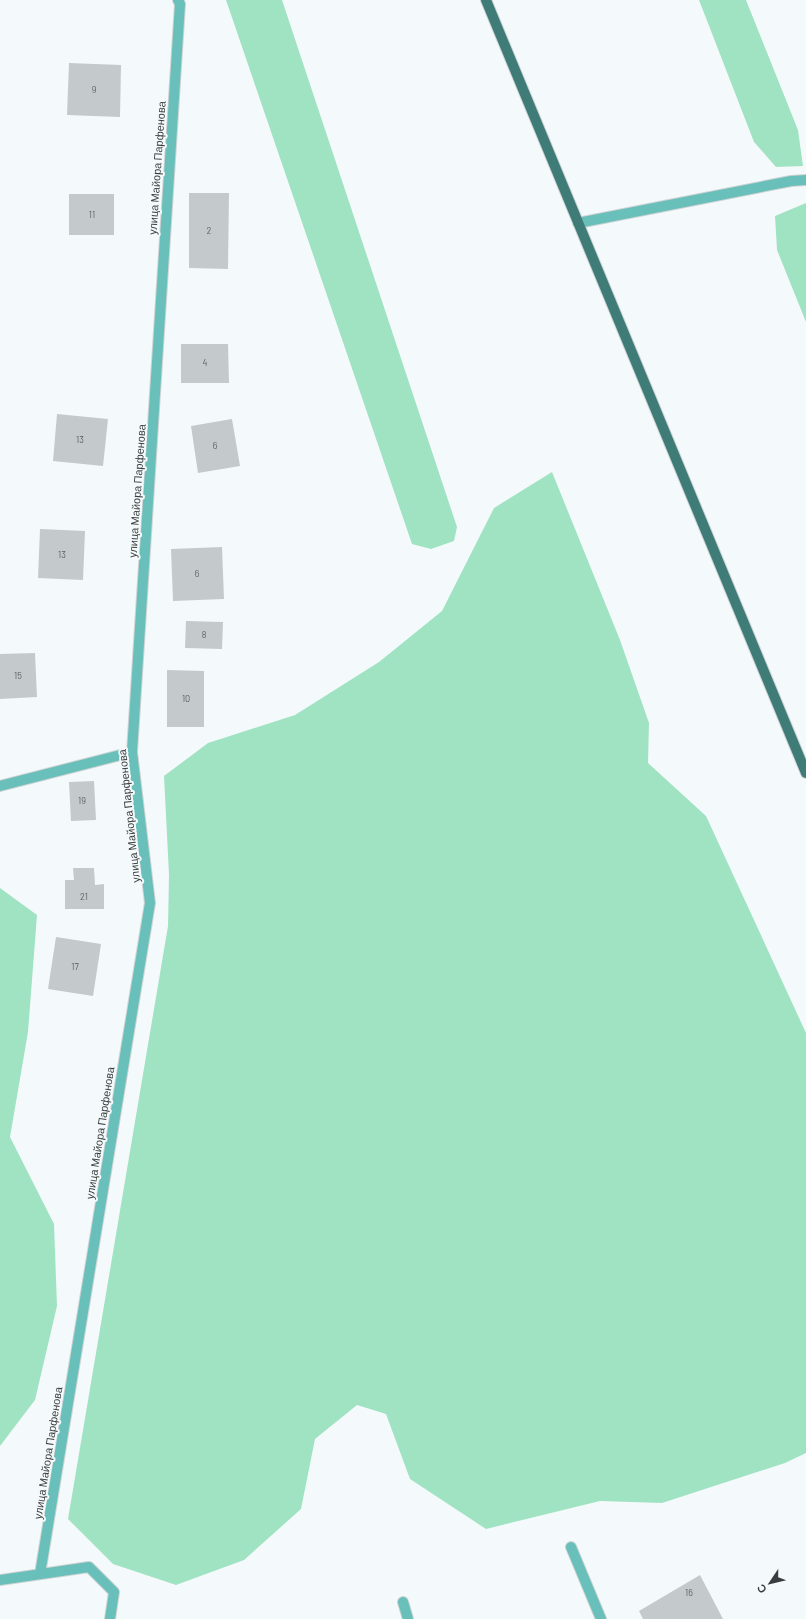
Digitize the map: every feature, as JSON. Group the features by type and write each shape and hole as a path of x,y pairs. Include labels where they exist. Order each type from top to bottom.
{"main road":[{"path":"486,0 806,773"}],"street":[{"name":"улица Майора Парфенова","path":"40,1574 150,903 132,752 180,4 178,0"},
{"path":"578,223 791,181 806,180"},
{"path":"0,786 132,752"},
{"path":"571,1547 601,1619"},
{"path":"0,1580 89,1567 114,1592 110,1619"},
{"path":"403,1602 408,1619"}],"green space":[{"path":"226,0 282,0 457,527 454,541 431,549 412,544"},
{"path":"699,0 746,0 798,130 803,166 776,167 754,142"},
{"path":"806,203 806,322 777,250 775,216"},
{"path":"552,472 620,640 649,723 648,763 706,816 806,1033 806,1453 785,1463 662,1503 600,1501 486,1529 410,1479 386,1414 357,1405 315,1439 301,1509 244,1560 176,1585 113,1564 68,1519 168,926 169,875 164,776 208,743 295,715 379,662 442,611 494,508"},
{"path":"0,888 37,915 28,1032 10,1137 54,1224 57,1306 35,1400 0,1446"}],"building":[{"path":"69,63 121,65 120,117 67,115"},
{"path":"189,193 229,193 228,269 189,268"},
{"path":"69,194 114,194 114,235 69,235"},
{"path":"181,344 228,344 229,383 181,383"},
{"path":"57,414 108,419 103,466 53,461"},
{"path":"232,419 240,466 198,473 191,426"},
{"path":"40,529 85,531 83,580 38,578"},
{"path":"222,547 224,599 173,601 171,549"},
{"path":"186,621 223,622 222,649 185,648"},
{"path":"35,653 37,697 0,699 0,654"},
{"path":"167,670 204,671 204,727 167,727"},
{"path":"94,781 96,820 71,821 69,782"},
{"path":"73,868 94,868 95,885 104,884 104,909 65,909 65,880 74,880"},
{"path":"56,937 101,944 93,996 48,989"},
{"path":"700,1575 723,1619 643,1619 639,1611"}]}
